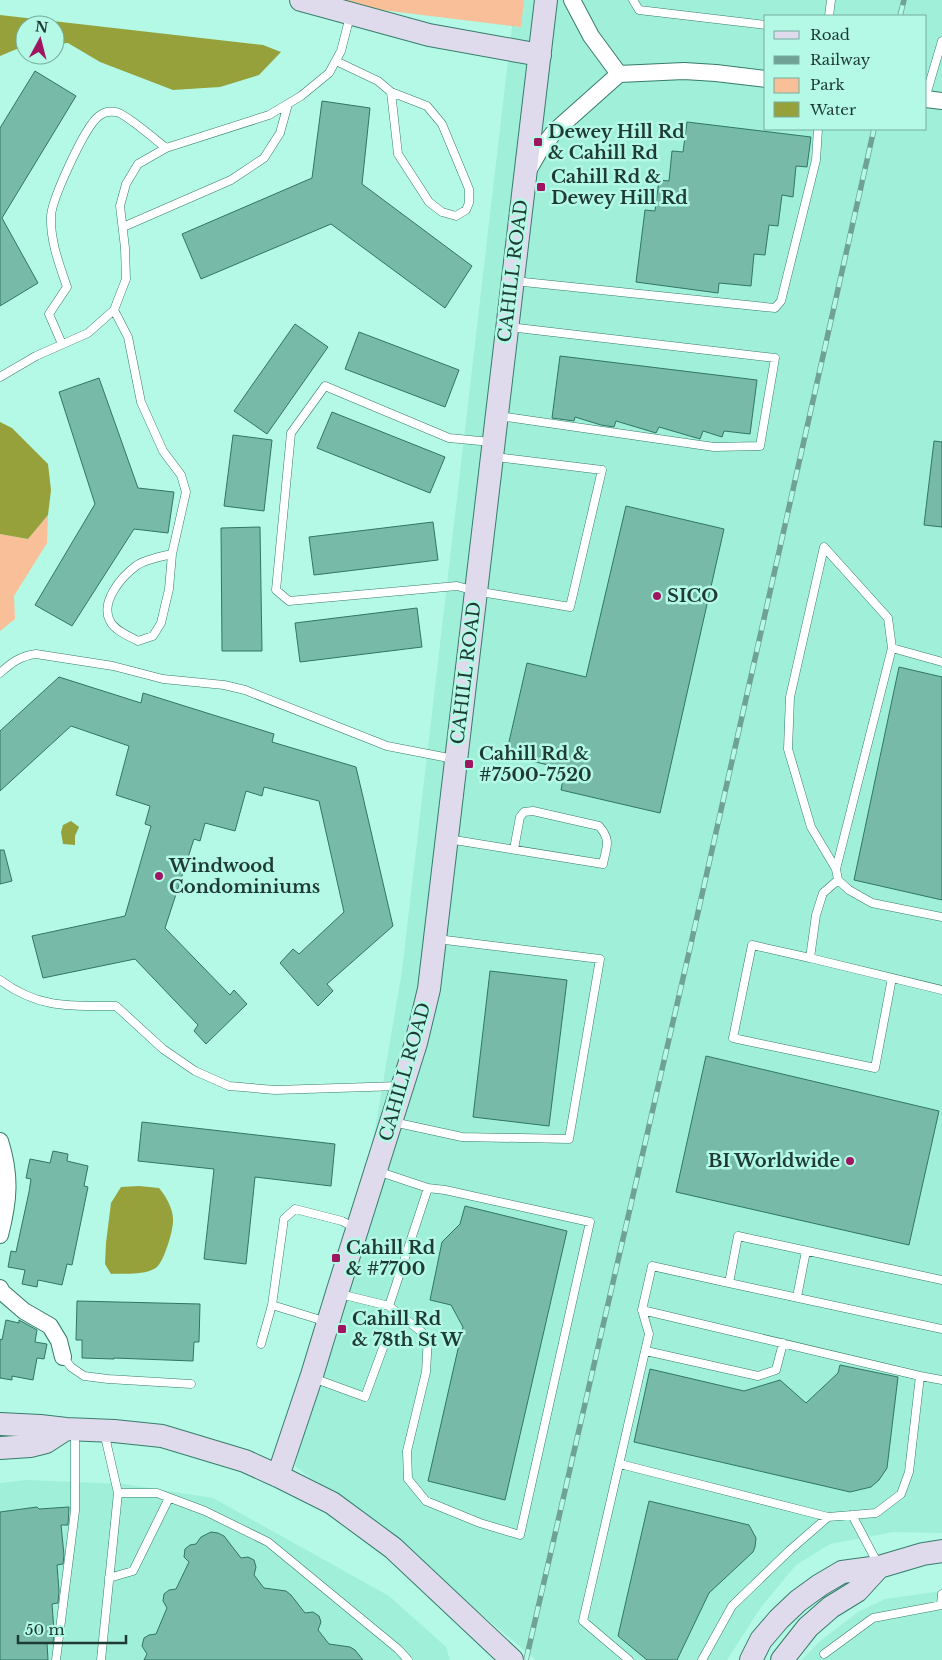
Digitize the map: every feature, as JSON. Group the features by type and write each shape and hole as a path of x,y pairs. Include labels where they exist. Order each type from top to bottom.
{"street":[{"path":"302,0 429,35 540,54"},
{"name":"CAHILL ROAD","path":"278,1476 312,1378 416,1043 429,989 546,0"},
{"path":"572,0 591,36 619,74"},
{"path":"524,178 540,150 555,130 619,74 684,71 764,79"},
{"path":"927,99 942,101"},
{"path":"0,1141 6,1160 8,1188 5,1215 0,1235"},
{"path":"1,1291 24,1311 50,1326 59,1341 63,1357"},
{"path":"0,1424 104,1430 162,1436 245,1461 278,1476 332,1503 393,1548 508,1657"},
{"path":"0,1448 30,1446 46,1442 71,1429"},
{"path":"751,1660 762,1640 798,1601 842,1572 879,1567 923,1554 942,1551"},
{"path":"782,1660 808,1627 831,1607 857,1591 879,1567"}],"lane":[{"path":"633,0 639,10 764,25"},
{"path":"829,15 831,0"},
{"path":"0,377 36,356 88,333 114,310 126,278 120,206 126,184 138,164 166,148 269,115 301,96 329,72 341,51 350,14"},
{"path":"927,92 942,41"},
{"path":"336,60 378,81 391,92 427,106 442,124 469,188 469,203 466,210 456,216 442,212 429,202 398,154 391,92"},
{"path":"122,227 230,180 264,158 280,133 288,104"},
{"path":"62,344 49,314 66,287 55,251 51,215 58,188 82,139 97,117 106,111 119,112 166,148"},
{"path":"512,281 775,308 781,301 814,170 818,130"},
{"path":"114,310 128,336 141,402 163,451 181,475 186,492 172,554 169,589 161,623 153,636 138,641 122,633 110,622 106,609 112,592 137,564 172,554"},
{"path":"496,416 714,447 760,446 775,358 507,327"},
{"path":"325,386 449,438 492,449 602,470 570,608 475,592 457,586 430,587 289,601 276,590 291,433 325,386"},
{"path":"836,869 892,648 888,618 824,547 790,697 788,749 811,827 836,869 838,880 849,890 872,903 942,918"},
{"path":"892,648 942,662"},
{"path":"0,673 16,659 36,654 113,666 164,678 224,685 245,690 387,746 456,760"},
{"path":"446,839 603,864 608,839 599,826 532,811 524,812 520,817 514,849"},
{"path":"810,958 816,915 823,893 838,880"},
{"path":"391,1122 462,1137 569,1140 600,959 435,939"},
{"path":"892,978 875,1068 733,1038 752,945 810,958 942,990"},
{"path":"0,980 10,988 28,996 59,1006 116,1006 163,1049 195,1071 229,1086 276,1090 402,1086"},
{"path":"337,1293 389,1306 428,1337 426,1372 407,1452 408,1479 426,1501 520,1535 590,1222 446,1190 428,1188 376,1171"},
{"path":"389,1306 428,1188"},
{"path":"262,1344 272,1305 284,1219 294,1209 342,1222 357,1229"},
{"path":"729,1283 738,1236 942,1280"},
{"path":"797,1297 806,1251"},
{"path":"629,1660 583,1621 650,1334 642,1310 652,1266 942,1330"},
{"path":"272,1305 328,1322"},
{"path":"642,1310 942,1380"},
{"path":"646,1351 758,1376 776,1370 783,1344"},
{"path":"312,1378 365,1397 384,1348"},
{"path":"63,1357 71,1367 84,1376 191,1384"},
{"path":"620,1464 828,1517 876,1513 900,1494 909,1472 920,1376"},
{"path":"56,1660 75,1511 71,1429"},
{"path":"101,1660 118,1494 104,1430"},
{"path":"118,1494 157,1493 205,1510 268,1542 398,1649 408,1660"},
{"path":"109,1578 133,1571 169,1498"},
{"path":"852,1515 879,1567"},
{"path":"702,1660 732,1606 790,1550 828,1517"},
{"path":"824,1654 873,1618 941,1605 942,1594"}],"shaded area":[{"path":"515,0 942,0 942,1533 893,1532 830,1544 796,1565 761,1607 727,1660 536,1660 411,1555 295,1466 322,1361 375,1130 402,971"},
{"path":"27,1480 124,1484 213,1498 389,1596 446,1647 450,1660 0,1660 0,1483"},
{"path":"942,1591 942,1660 802,1660 819,1642 858,1612 885,1599"}],"green space":[{"path":"300,0 524,0 521,27"},
{"path":"48,515 47,543 14,596 15,619 0,631 0,534 28,539"}],"water":[{"path":"0,15 15,17 15,50 0,56"},
{"path":"65,22 263,45 281,52 259,75 220,87 173,90 100,62 68,43 65,43"},
{"path":"0,422 12,428 48,464 51,490 48,515 28,539 0,534"},
{"path":"71,821 79,827 75,836 75,845 63,844 61,832 63,825"},
{"path":"121,1187 159,1188 169,1203 173,1219 168,1244 160,1264 152,1270 141,1273 111,1274 105,1264 111,1203"}],"building":[{"path":"35,71 76,96 2,218 38,283 0,306 0,128"},
{"path":"322,101 370,108 362,184 472,266 445,308 331,224 201,279 182,234 312,178"},
{"path":"687,122 811,137 807,167 796,166 793,197 782,195 778,226 769,225 765,255 754,254 751,286 719,283 718,293 636,282 645,210 655,211 659,180 669,181 672,151 683,152"},
{"path":"295,324 328,347 267,434 234,411"},
{"path":"359,332 459,370 445,407 345,369"},
{"path":"560,356 757,380 750,434 724,431 722,437 703,431 700,439 659,427 656,433 616,421 614,427 575,417 574,421 552,418"},
{"path":"99,378 138,488 174,492 168,533 134,529 72,626 35,605 95,504 59,392"},
{"path":"332,412 445,457 430,493 317,448"},
{"path":"233,435 272,440 264,511 224,506"},
{"path":"934,441 942,442 942,527 924,525"},
{"name":"SICO","path":"626,506 724,529 660,813 561,790 565,769 506,755 527,663 586,677"},
{"path":"433,522 438,560 314,575 309,537"},
{"path":"260,527 262,651 222,651 221,528"},
{"path":"417,608 422,647 300,662 295,623"},
{"path":"899,667 942,677 942,900 854,880"},
{"name":"Windwood Condominiums","path":"59,677 141,703 143,693 274,734 272,742 356,767 393,926 327,984 333,991 318,1006 280,963 293,949 299,954 344,912 319,801 264,787 262,796 246,791 235,831 205,823 200,841 194,839 165,928 230,995 234,990 247,1004 206,1044 194,1031 198,1025 135,959 43,978 32,936 125,916 151,826 145,824 150,806 116,795 129,746 71,726 0,791 0,731"},
{"path":"0,850 4,850 12,881 0,884"},
{"path":"490,971 567,980 549,1126 473,1117"},
{"path":"706,1056 939,1111 909,1245 676,1192"},
{"path":"142,1122 335,1144 331,1186 255,1177 246,1264 204,1259 214,1169 138,1161"},
{"path":"53,1151 68,1154 67,1161 88,1166 84,1186 88,1187 72,1265 67,1264 62,1285 38,1280 37,1287 22,1284 25,1270 8,1267 11,1251 16,1252 29,1192 31,1179 26,1178 30,1159 50,1163"},
{"path":"465,1206 567,1231 505,1500 428,1481 463,1327 451,1305 430,1300 442,1242 460,1224"},
{"path":"77,1301 200,1304 199,1342 194,1342 193,1361 82,1358 82,1340 76,1340"},
{"path":"6,1320 19,1323 19,1320 37,1330 35,1342 47,1344 44,1359 37,1358 33,1380 12,1376 12,1380 0,1378 0,1339 2,1340"},
{"path":"840,1365 898,1377 887,1468 879,1480 871,1487 850,1492 634,1442 650,1369 744,1391 780,1380 806,1403 838,1373"},
{"path":"649,1501 749,1525 756,1538 753,1552 709,1593 677,1660 647,1660 618,1636"},
{"path":"37,1507 39,1509 69,1507 68,1525 61,1525 64,1555 63,1564 57,1565 58,1603 52,1604 53,1643 47,1643 48,1660 0,1660 0,1512"},
{"path":"211,1532 224,1536 241,1558 248,1557 254,1560 256,1567 254,1575 264,1588 286,1591 305,1613 313,1612 319,1616 321,1622 318,1630 329,1644 350,1647 363,1660 144,1660 147,1654 142,1646 144,1638 156,1634 167,1608 163,1601 164,1594 169,1590 176,1589 189,1562 184,1557 185,1549 190,1545 196,1544 201,1537"}],"railway":[{"path":"900,15 904,0"},
{"path":"526,1660 690,948 874,130"}],"place":[{"name":"Dewey Hill Rd & Cahill Rd","path":"538,142"},
{"name":"Cahill Rd & Dewey Hill Rd","path":"541,187"},
{"name":"SICO","path":"657,596"},
{"name":"Cahill Rd & #7500-7520","path":"469,764"},
{"name":"Windwood Condominiums","path":"159,876"},
{"name":"BI Worldwide","path":"850,1161"},
{"name":"Cahill Rd & #7700","path":"336,1258"},
{"name":"Cahill Rd & 78th St W","path":"342,1329"}]}
